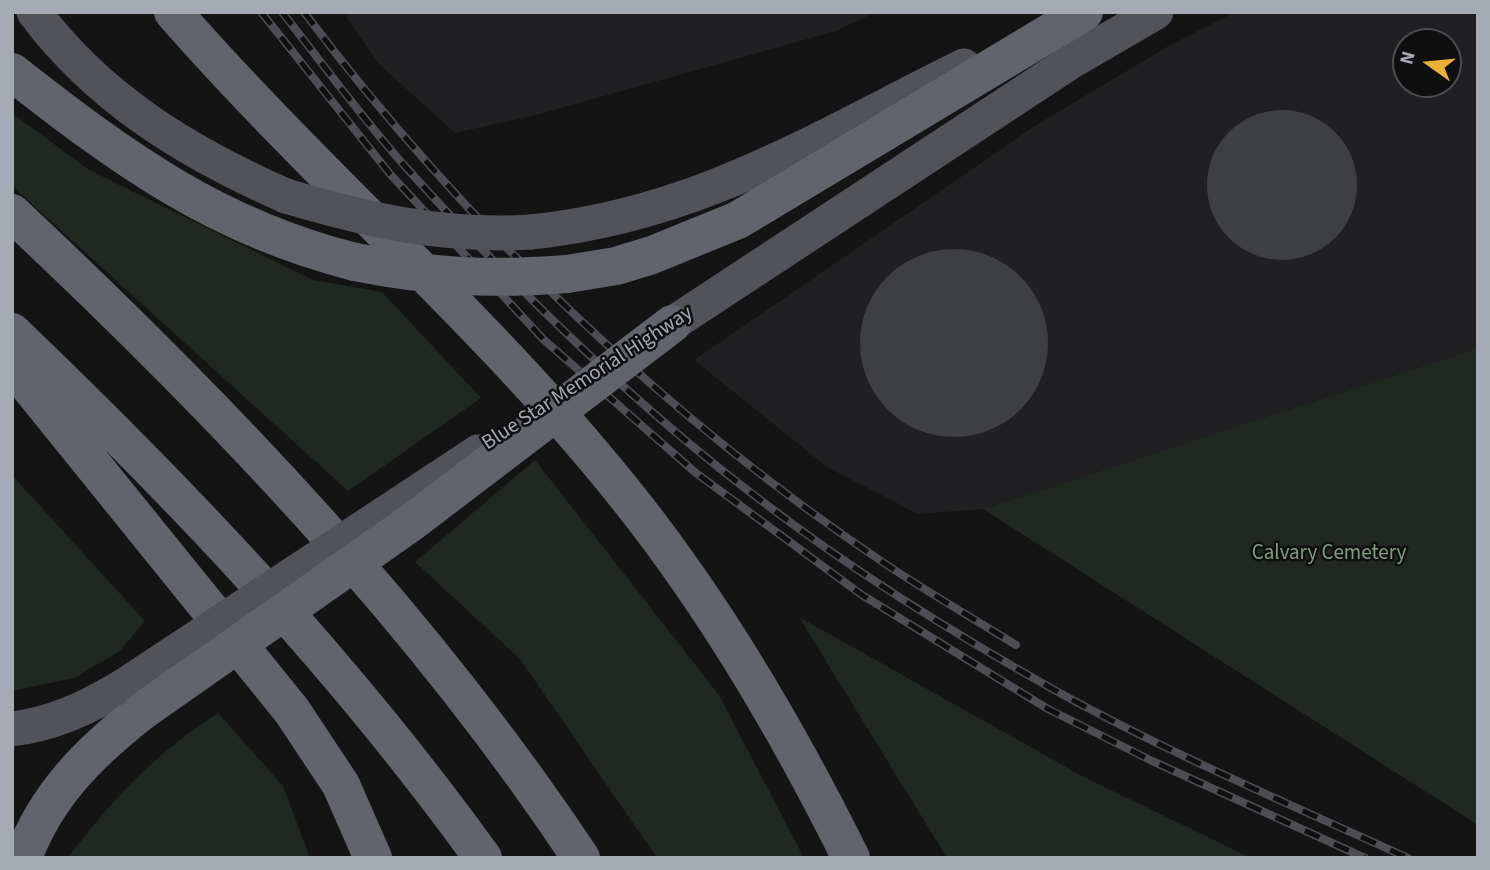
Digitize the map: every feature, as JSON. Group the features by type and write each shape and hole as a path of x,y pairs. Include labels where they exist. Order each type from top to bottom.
{"highway":[{"path":"173,12 262,109 516,370 633,503 746,665 801,760 851,858"},
{"path":"12,72 100,141 185,196 271,237 355,262 443,277 484,279 567,274 616,266 652,255 738,220 1084,12"},
{"path":"12,213 198,397 329,537 461,694 581,858"},
{"path":"23,858 34,830 64,784 104,740 131,699 412,522 672,324"},
{"path":"12,332 111,426 249,569 377,717 483,858"},
{"path":"12,365 292,712 341,785 373,858"}],"main road":[{"path":"34,12 67,50 131,111 210,162 286,195 395,226 486,234 531,232 617,219 710,190 751,173 1074,12"},
{"name":"Blue Star Memorial Highway","path":"672,324 1075,59 1156,12"},
{"path":"12,729 60,719 89,706 131,699"}],"shaded area":[{"path":"343,12 876,12 836,31 536,115 455,133 378,63"},
{"path":"1235,12 1478,12 1478,348 983,509 918,514 827,467 694,360 1038,124 1167,47"}],"green space":[{"path":"12,113 89,170 313,280 382,292 481,398 348,491 12,186"},
{"name":"Calvary Cemetery","path":"1478,348 1478,825 983,509"},
{"path":"535,460 719,695 804,858 657,858 520,659 415,562"},
{"path":"12,475 145,621 120,651 74,678 12,691"},
{"path":"799,617 1084,777 1251,858 947,858"},
{"path":"218,713 283,786 310,858 68,858 136,778 175,744"}],"building":[{"path":"1282,110 1311,116 1335,132 1351,156 1357,185 1351,214 1335,238 1311,254 1282,260 1253,254 1229,238 1213,214 1207,185 1213,156 1229,132 1253,116"},
{"path":"954,249 990,256 1021,276 1041,307 1048,343 1041,379 1021,410 990,430 954,437 918,430 887,410 867,379 860,343 867,307 887,276 918,256"}],"railway":[{"path":"261,12 390,174 544,340 696,473 862,595 1048,709 1150,760 1365,858"},
{"path":"282,12 403,164 530,298 621,384 715,465 763,502 834,554 907,602 1058,692 1188,758 1408,858"},
{"path":"304,12 366,91 501,242 649,383 808,510 890,567 1016,645"}]}
